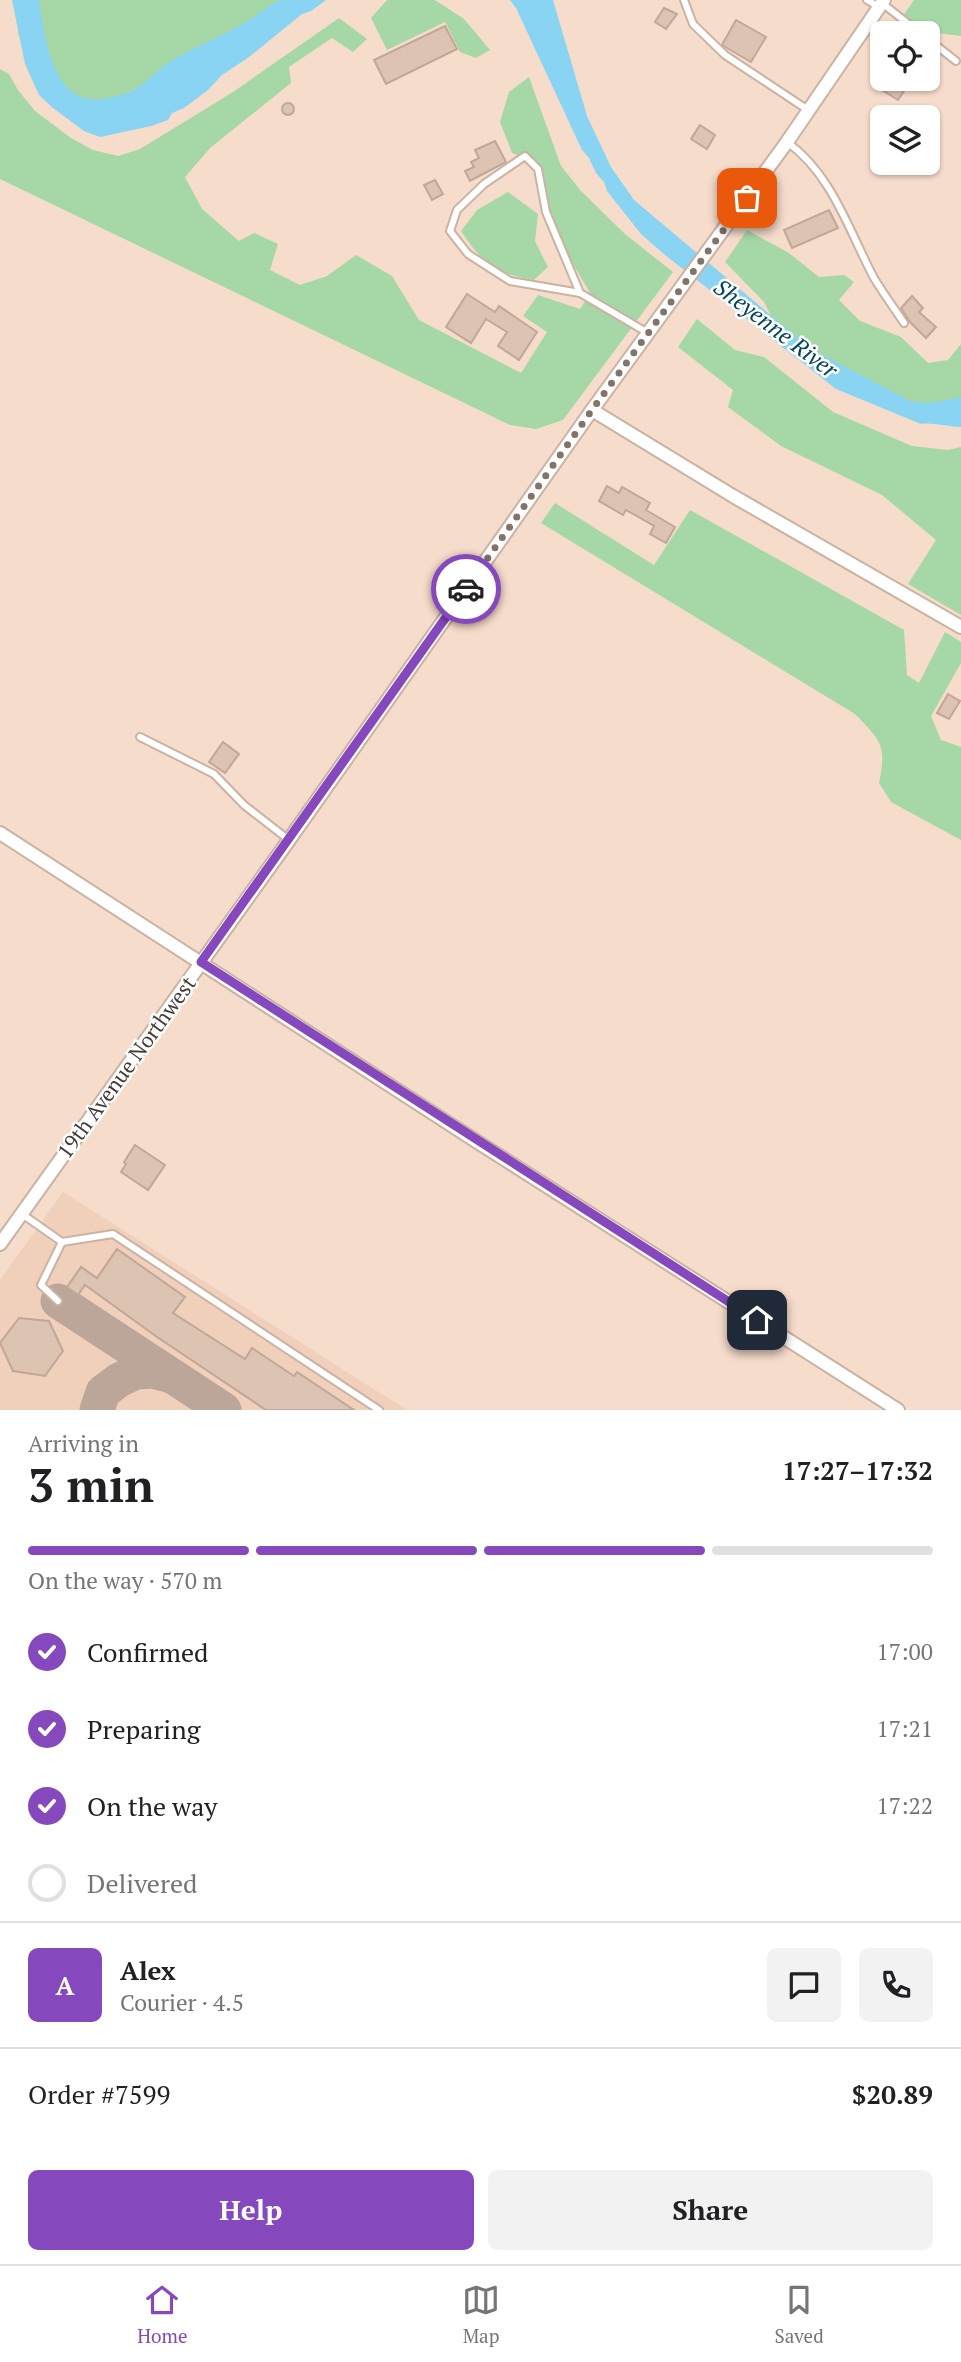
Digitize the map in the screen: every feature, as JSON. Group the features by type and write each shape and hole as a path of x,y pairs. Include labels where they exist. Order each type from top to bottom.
{"street":[{"name":"19th Avenue Northwest","path":"0,1244 592,410 787,142 882,4"},
{"path":"592,410 733,496 961,627"},
{"path":"0,832 898,1410"}],"lane":[{"path":"684,0 694,24 725,55 809,111"},
{"path":"867,0 882,4 904,21"},
{"path":"940,48 956,61"},
{"path":"787,142 803,153 834,196 875,279 904,323"},
{"path":"580,293 546,212 538,169 525,156 484,184 457,210 450,230 468,254 510,281 580,293 648,333"},
{"path":"140,737 214,774 244,805 289,840"},
{"path":"21,1213 62,1242 113,1234 379,1410"},
{"path":"58,1301 41,1285 62,1242"}],"shaded area":[{"path":"63,1192 407,1410 0,1410 0,1280"}],"green space":[{"path":"19,0 306,0 292,11 91,111 28,64 18,33"},
{"path":"387,0 435,0 464,19 490,50 476,58 460,52 445,22 387,50 371,18"},
{"path":"914,0 961,0 961,36 940,33 940,21 909,21 903,16"},
{"path":"339,18 367,39 353,52 332,38 289,67 291,83 210,148 185,177 202,209 239,241 254,233 278,244 270,270 300,285 327,276 356,255 392,276 419,320 521,373 547,332 523,316 538,295 580,309 590,293 569,257 550,211 543,173 528,159 512,153 500,122 509,92 529,77 561,166 581,191 625,234 673,272 563,420 536,429 510,425 0,179 0,69 9,74 35,111 71,138 93,150 118,156 140,149 233,92"},
{"path":"508,192 538,214 535,241 548,267 534,280 510,274 491,265 461,231 477,210"},
{"path":"747,230 789,253 819,277 844,275 854,282 839,300 860,321 901,337 928,363 948,360 961,344 961,414 886,403 782,338 764,302 725,262"},
{"path":"697,319 735,350 764,357 833,412 912,446 948,450 961,447 961,615 908,584 936,540 882,495 781,446 728,407 733,390 678,347"},
{"path":"555,503 654,565 690,510 904,630 907,675 919,683 945,632 961,642 961,663 931,716 941,740 961,747 961,840 891,802 879,783 882,760 880,744 855,714 541,523"}],"water":[{"path":"12,0 39,0 49,52 55,68 75,94 89,99 108,98 134,90 171,61 243,24 278,1 326,0 302,14 222,75 208,90 184,108 172,113 168,120 100,137 84,131 39,95 25,64"},
{"name":"Sheyenne River","path":"510,0 553,0 587,116 611,167 634,200 811,349 910,401 930,403 961,397 961,427 921,424 836,389 641,234 607,191 604,182 582,150"}],"building":[{"path":"664,8 677,14 666,29 655,22"},
{"path":"736,20 766,37 751,62 722,45"},
{"path":"445,26 457,49 386,84 374,60"},
{"path":"884,91 904,91 898,100"},
{"path":"288,103 294,109 288,115 282,109"},
{"path":"700,125 715,135 707,149 691,139"},
{"path":"495,141 506,162 470,181 465,171 474,167 471,162 479,158 475,150"},
{"path":"435,180 443,194 432,200 424,185"},
{"path":"829,210 838,228 792,248 784,230"},
{"path":"467,294 495,312 499,306 537,332 519,360 498,346 507,332 486,319 471,343 446,327"},
{"path":"912,296 923,308 919,312 936,327 926,338 901,308"},
{"path":"607,486 619,493 622,487 650,503 646,510 675,527 666,543 650,534 654,526 626,510 623,515 599,501"},
{"path":"948,694 960,701 949,719 937,713"},
{"path":"223,742 239,754 225,773 209,762"},
{"path":"135,1145 165,1165 148,1190 121,1172"},
{"path":"117,1249 185,1297 173,1313 245,1359 252,1348 294,1376 297,1372 354,1410 266,1410 85,1285 78,1295 67,1287 81,1267 97,1278"},
{"path":"19,1318 49,1321 63,1351 45,1376 13,1371 0,1343"}],"taxiway":[{"path":"58,1301 224,1410"},
{"path":"97,1410 103,1392 136,1372 153,1371 172,1376"}],"way so far":[{"path":"466,589 592,410 747,198"}],"route":[{"path":"466,589 201,962 757,1320"}]}
